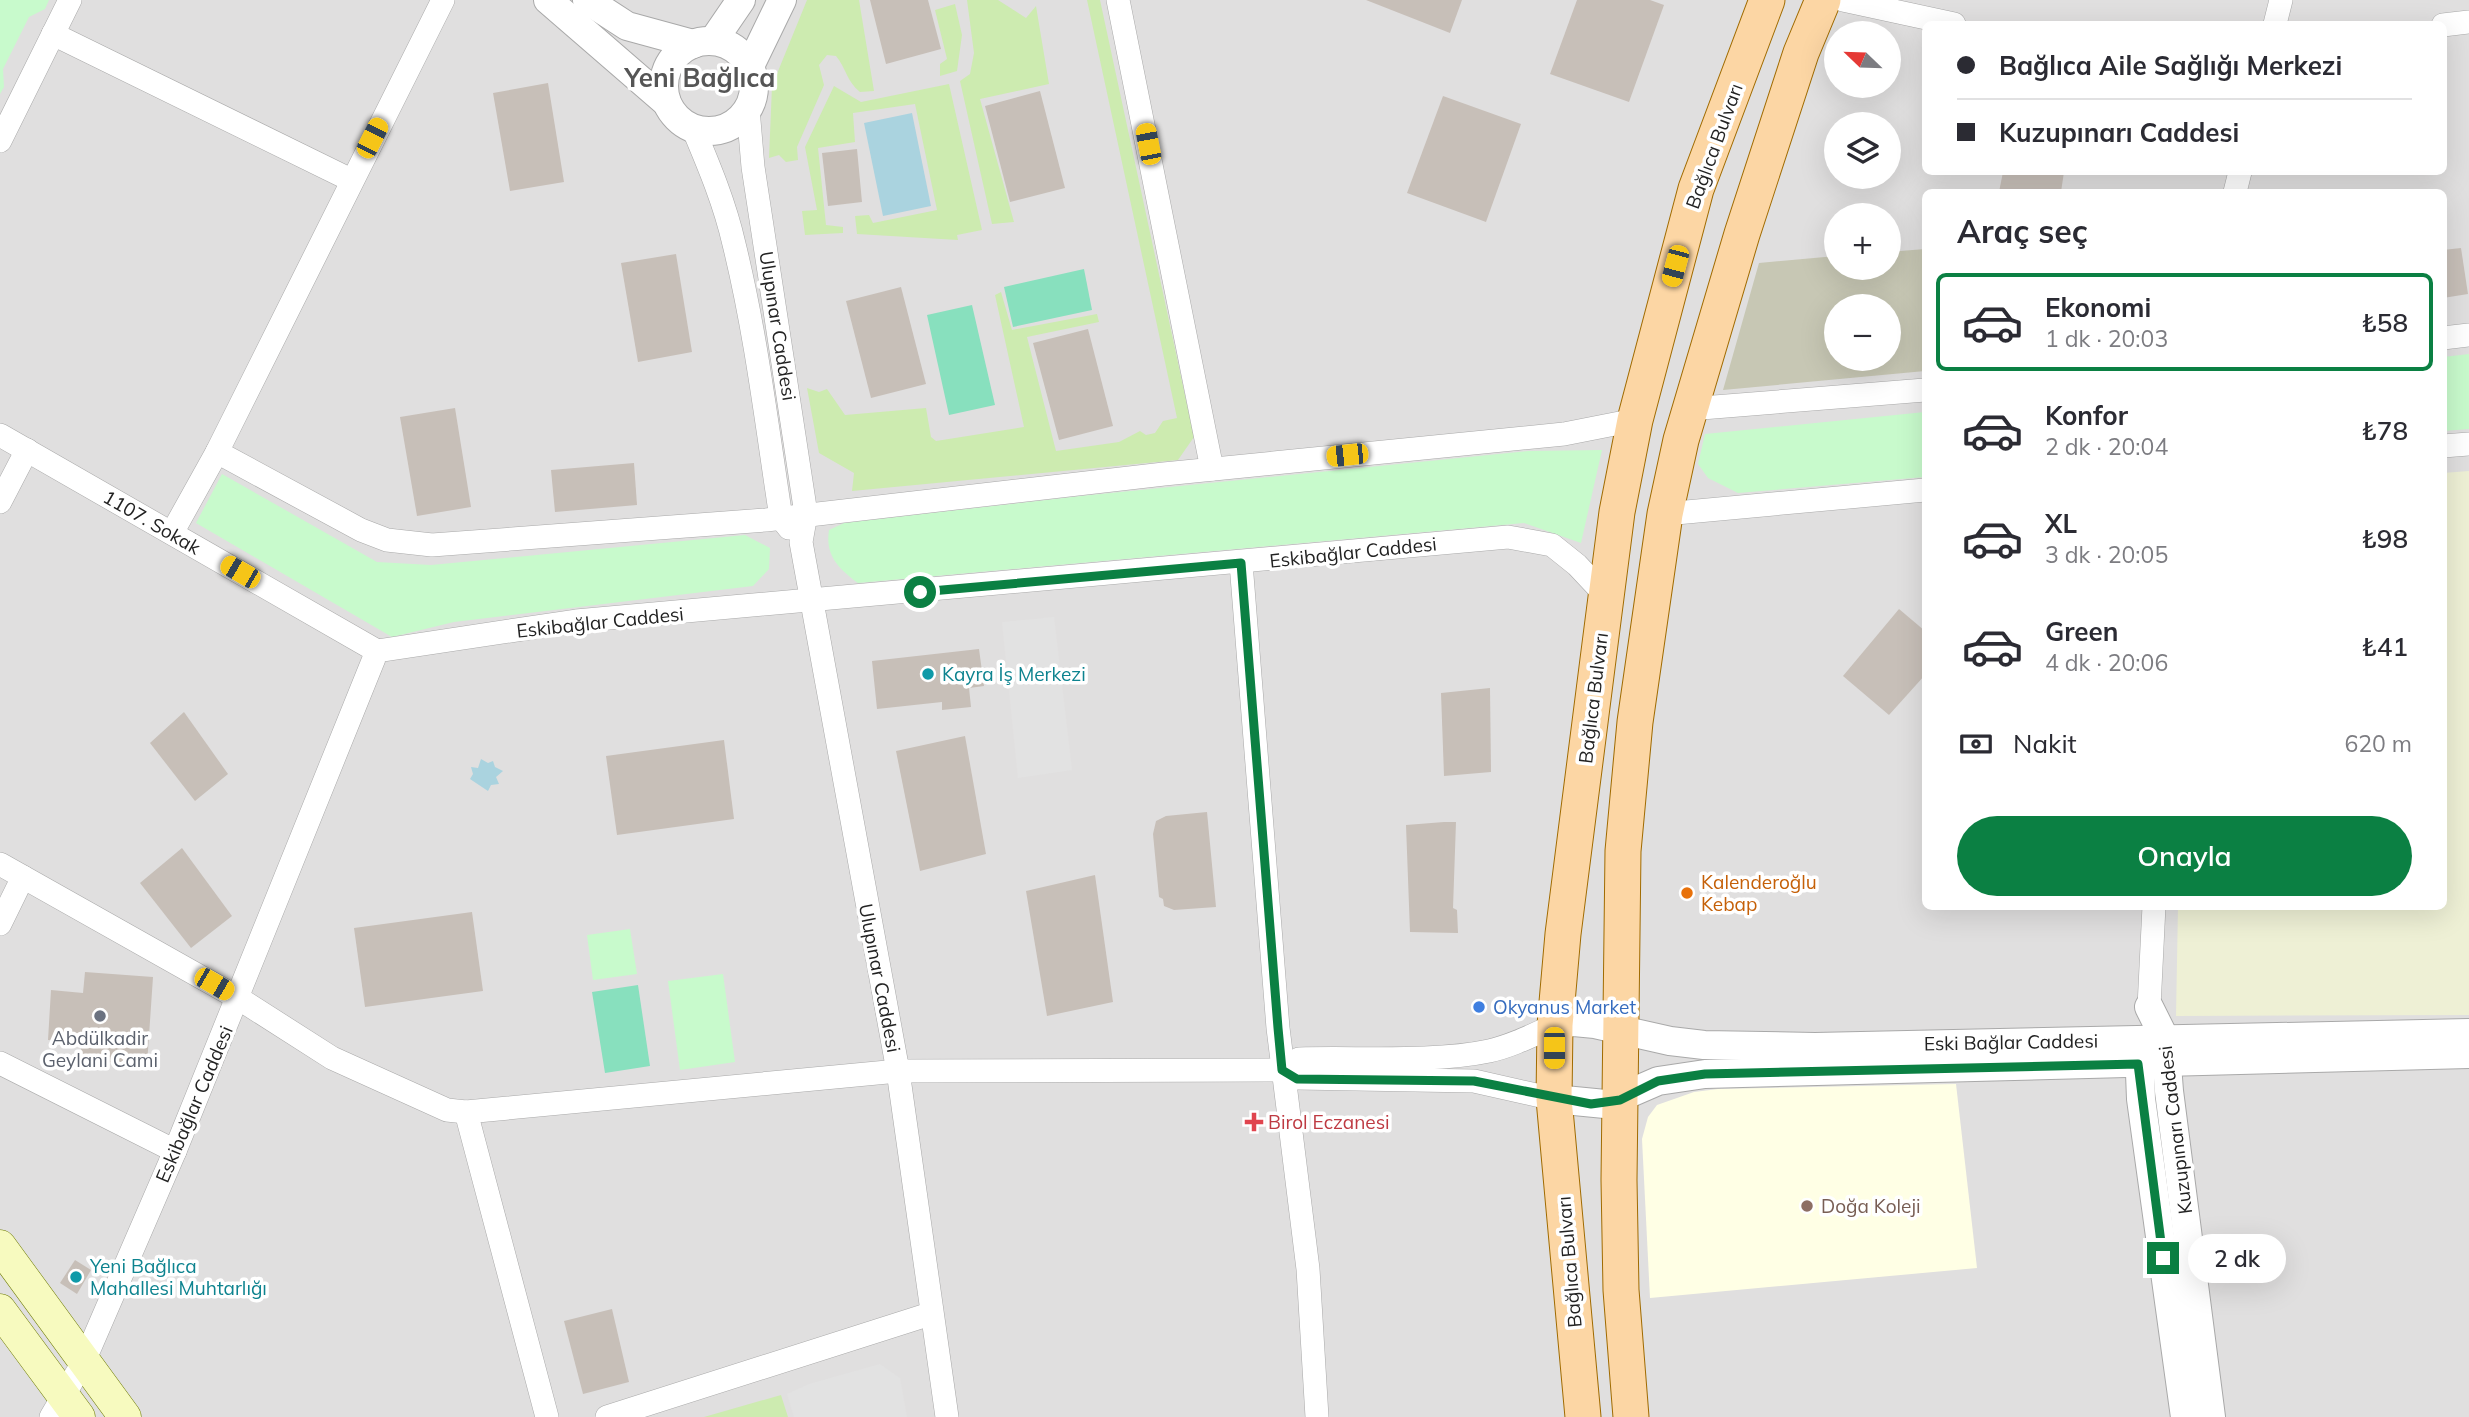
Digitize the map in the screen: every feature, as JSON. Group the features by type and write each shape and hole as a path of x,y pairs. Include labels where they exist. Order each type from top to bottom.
{"main road":[{"name":"Bağlıca Bulvarı","path":"1583,1417 1554,1099 1555,1025 1563,934 1617,512 1635,420 1696,189 1767,0"},
{"path":"1631,1417 1618,1237 1625,838 1635,722 1665,514 1689,409 1760,178 1801,53 1823,0"},
{"path":"0,1246 125,1417"},
{"path":"0,1310 65,1410"}],"street":[{"path":"0,141 70,0"},
{"path":"172,533 217,452 443,0"},
{"path":"554,5 667,103 683,123 709,131 724,128 738,121 748,109 754,80 750,66 735,49 626,26 587,0"},
{"path":"667,103 664,80 674,58 703,42 741,0"},
{"path":"750,66 782,0"},
{"path":"1118,0 1212,469"},
{"path":"1843,0 1940,21"},
{"path":"2276,21 2281,0"},
{"path":"2447,24 2469,22"},
{"path":"53,34 351,180"},
{"name":"Ulupınar Caddesi","path":"748,109 753,167 806,514 800,542 898,1071 930,1314 947,1417"},
{"name":"Ulupınar Caddesi","path":"694,128 722,201 735,246 761,386 780,518 800,542"},
{"path":"2447,338 2469,335"},
{"path":"1689,409 1922,390"},
{"path":"217,452 361,530 387,540 432,545 780,518 1212,469 1564,433 1635,420"},
{"name":"1107. Sokak","path":"0,435 377,651"},
{"path":"2447,446 2469,444"},
{"path":"0,502 27,450"},
{"path":"1665,514 1922,490"},
{"name":"Eskibağlar Caddesi","path":"65,1410 238,998 377,651 576,621 811,602 1508,537 1552,545 1577,565 1607,597"},
{"path":"1241,563 1282,1070 1308,1269 1317,1417"},
{"path":"0,863 238,998 332,1058 447,1110 466,1112 898,1071 1282,1070 1297,1079 1474,1081 1554,1099 1591,1104 1620,1100 1658,1081 1705,1074 2152,1051 2469,1054"},
{"path":"0,924 23,877"},
{"path":"2149,1007 2154,910"},
{"name":"Kuzupınarı Caddesi","path":"2149,1007 2185,1417"},
{"name":"Eski Bağlar Caddesi","path":"1555,1025 1574,1022 1620,1028 1671,1041 1718,1045 2152,1051 2469,1033"},
{"path":"1282,1070 1299,1059 1458,1055 1487,1051 1512,1045 1555,1025"},
{"name":"Kuzupınarı Caddesi","path":"2152,1051 2211,1417"},
{"path":"0,1063 175,1151"},
{"path":"466,1112 547,1417"},
{"path":"607,1417 930,1314"}],"shaded area":[{"path":"0,0 2469,0 2469,1417 0,1417"},
{"path":"1922,249 1922,371 1723,390 1759,263 1824,257 1824,280 1901,280 1901,251"},
{"path":"2469,471 2469,1015 2176,1016 2178,910 2447,910 2447,473"},
{"path":"1054,617 1072,770 1018,778 1002,622"},
{"name":"Doğa Koleji","path":"1956,1084 1977,1268 1650,1298 1642,1139 1648,1117 1657,1105 1694,1092 1718,1089"},
{"path":"880,1364 900,1378 907,1417 794,1417 787,1394 809,1384"}],"green space":[{"path":"0,0 49,0 45,9 29,17 3,69 4,87 0,94"},
{"path":"807,0 859,0 874,91 860,92 852,84 836,56 827,55 819,65 824,85 797,147 798,160 786,162 779,155 769,158 772,86"},
{"path":"967,0 998,0 1026,18 1036,6 1049,84 980,99 1014,222 992,224 960,81 970,74 974,53"},
{"path":"1087,0 1100,0 1194,437 1178,460 852,491 854,473 819,453 807,388 819,392 827,389 845,415 926,408 931,437 936,441 1024,427 995,295 1001,292 1012,330 1097,314 1099,322 1027,337 1056,451 1119,442 1140,431 1146,435 1155,433 1163,421 1177,418"},
{"path":"955,4 962,35 957,71 940,76 940,64 947,59 935,10"},
{"path":"949,84 982,230 957,235 958,240 857,234 855,216 869,215 873,223 937,210 915,104 853,113 855,142 818,148 826,225 843,227 843,233 805,235 802,211 817,210 805,147 834,86 861,102"},
{"path":"1084,269 1092,310 1013,327 1004,287"},
{"path":"972,305 995,405 949,415 927,315"},
{"path":"2469,354 2469,429 2447,431 2447,357"},
{"path":"1922,412 1922,477 1738,493 1708,478 1698,464 1705,434"},
{"path":"1602,450 1581,543 1524,523 858,583 834,560 828,539 829,530 844,523 1528,451"},
{"path":"222,474 377,562 431,565 745,535 770,548 769,569 753,586 454,622 392,637 196,523"},
{"path":"630,929 637,974 593,980 587,935"},
{"path":"723,974 735,1062 680,1070 668,981"},
{"path":"638,985 650,1066 605,1073 592,992"},
{"path":"781,1395 788,1417 704,1417"}],"water":[{"path":"912,113 931,206 883,216 864,123"},
{"path":"481,759 488,763 493,761 495,767 503,771 496,777 499,784 491,785 488,791 470,779 473,774 471,767 478,768"}],"building":[{"path":"870,0 928,0 941,49 886,64"},
{"path":"1366,0 1462,0 1450,33"},
{"path":"1577,0 1650,0 1664,5 1629,102 1550,74"},
{"path":"548,83 564,182 510,191 493,93"},
{"path":"1040,91 1065,188 1010,202 985,106"},
{"path":"1443,96 1521,124 1486,222 1407,193"},
{"path":"857,149 862,202 828,206 822,153"},
{"path":"2002,175 2064,175 2061,189 2000,189"},
{"path":"2461,248 2468,294 2447,297 2447,250"},
{"path":"676,254 692,352 638,362 621,263"},
{"path":"901,287 926,384 871,398 846,301"},
{"path":"1088,329 1113,426 1059,440 1033,343"},
{"path":"455,408 471,507 417,516 400,417"},
{"path":"634,463 637,505 555,512 551,470"},
{"path":"1899,609 1922,628 1922,678 1889,715 1843,676"},
{"name":"Kayra İş Merkezi","path":"979,649 984,686 969,688 971,707 942,710 942,702 877,709 872,661"},
{"path":"1490,688 1491,772 1444,776 1441,693"},
{"path":"184,712 228,774 195,801 150,743"},
{"path":"965,736 986,854 920,871 896,751"},
{"path":"724,740 734,819 617,835 606,756"},
{"path":"1207,812 1216,907 1174,910 1164,906 1163,899 1159,897 1153,834 1156,821 1166,816"},
{"path":"1456,822 1453,908 1457,910 1458,933 1410,932 1406,825"},
{"path":"182,848 232,916 191,948 140,883"},
{"path":"1095,875 1113,1002 1047,1016 1026,891"},
{"path":"472,912 483,991 365,1007 354,928"},
{"name":"Abdülkadir Geylani Cami","path":"85,972 153,977 147,1065 80,1060 82,1042 48,1040 51,990 83,993"},
{"name":"Yeni Bağlıca Mahallesi Muhtarlığı","path":"75,1260 91,1270 77,1294 60,1283"},
{"path":"612,1309 629,1382 583,1394 564,1321"}],"place":[{"name":"Kayra İş Merkezi","path":"928,674"},
{"name":"Kalenderoğlu Kebap","path":"1687,893"},
{"name":"Okyanus Market","path":"1479,1007"},
{"name":"Abdülkadir Geylani Cami","path":"100,1016"},
{"name":"Birol Eczanesi","path":"1254,1122"},
{"name":"Doğa Koleji","path":"1807,1206"},
{"name":"Yeni Bağlıca Mahallesi Muhtarlığı","path":"76,1277"}],"district":[{"name":"Yeni Bağlıca","path":"700,78"}],"route":[{"path":"920,592 1241,563 1282,1070 1297,1079 1474,1081 1554,1099 1605,1104 1620,1100 1658,1081 1705,1074 2138,1064 2163,1258"}]}
